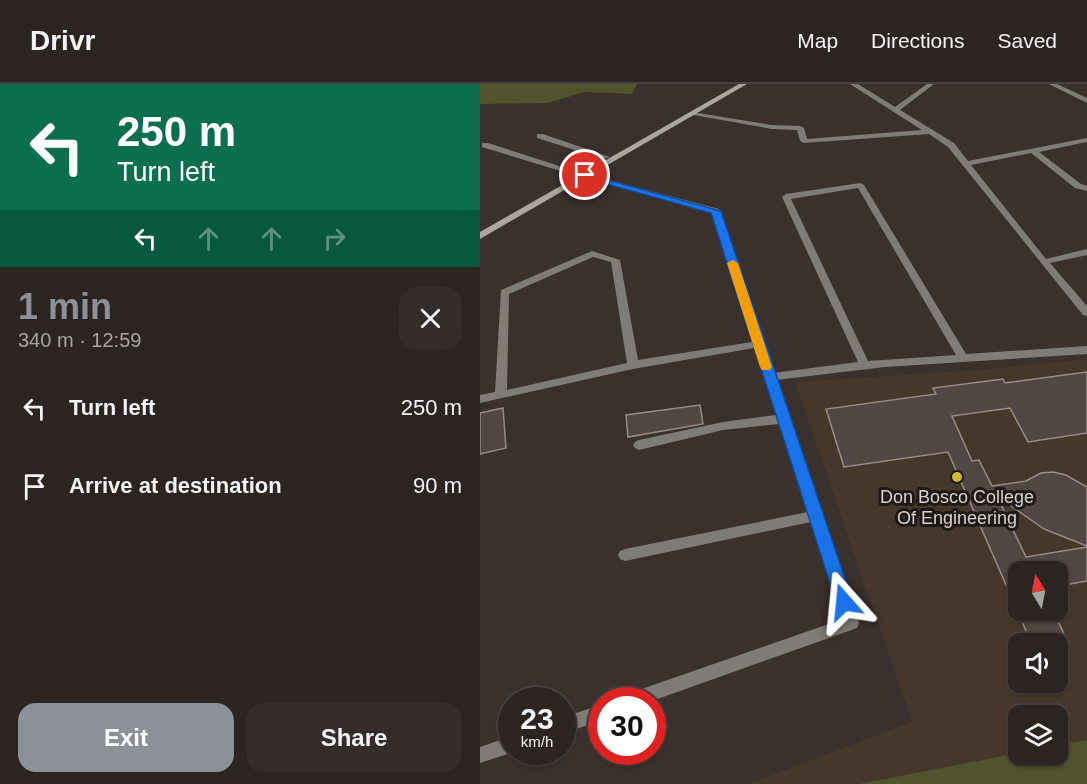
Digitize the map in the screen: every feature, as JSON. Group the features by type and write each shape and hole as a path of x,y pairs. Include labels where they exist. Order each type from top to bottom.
{"main road":[{"path":"480,236 606,157 734,84"},
{"path":"480,228 744,84"}],"street":[{"path":"853,84 951,145 1087,312"},
{"path":"895,110 931,84"},
{"path":"1052,84 1087,101"},
{"path":"692,114 772,128 800,128 804,141 930,132"},
{"path":"540,136 606,157"},
{"path":"966,164 1087,140"},
{"path":"485,145 716,211 852,623 666,688"},
{"path":"1032,150 1078,186 1087,189"},
{"path":"865,366 786,197 861,185 963,358"},
{"path":"1044,262 1087,252"},
{"path":"501,395 504,292 592,254 615,260 633,365"},
{"path":"480,399 633,365 759,344"},
{"path":"769,377 865,366 1087,350"},
{"path":"639,445 723,426 783,419"},
{"path":"624,555 816,516"},
{"path":"480,755 498,749"}],"shaded area":[{"name":"Don Bosco College Of Engineering","path":"1087,359 1087,784 748,784 912,722 795,382 978,370"}],"green space":[{"path":"480,84 637,84 632,94 585,92 547,103 480,104"},
{"path":"1087,740 1087,784 859,784 1008,755 1008,765 1068,765 1068,743"}],"building":[{"path":"1087,372 1087,433 1028,442 1010,408 952,416 972,461 979,460 992,486 1026,481 1041,473 1053,472 1066,475 1087,487 1087,546 1044,529 997,496 1026,557 1087,547 1087,581 1068,584 1068,561 1008,561 1008,590 948,452 844,467 826,409 936,394 933,388 1003,379 1005,383"},
{"path":"700,405 703,424 628,437 626,415"},
{"path":"503,408 506,448 480,454 480,413"},
{"path":"1022,621 1058,621 1064,633 1027,633"}],"slow traffic":[{"path":"733,263 766,367"}],"place":[{"name":"Don Bosco College Of Engineering","path":"957,477"}],"route":[{"path":"585,175 716,211 844,602"}]}
